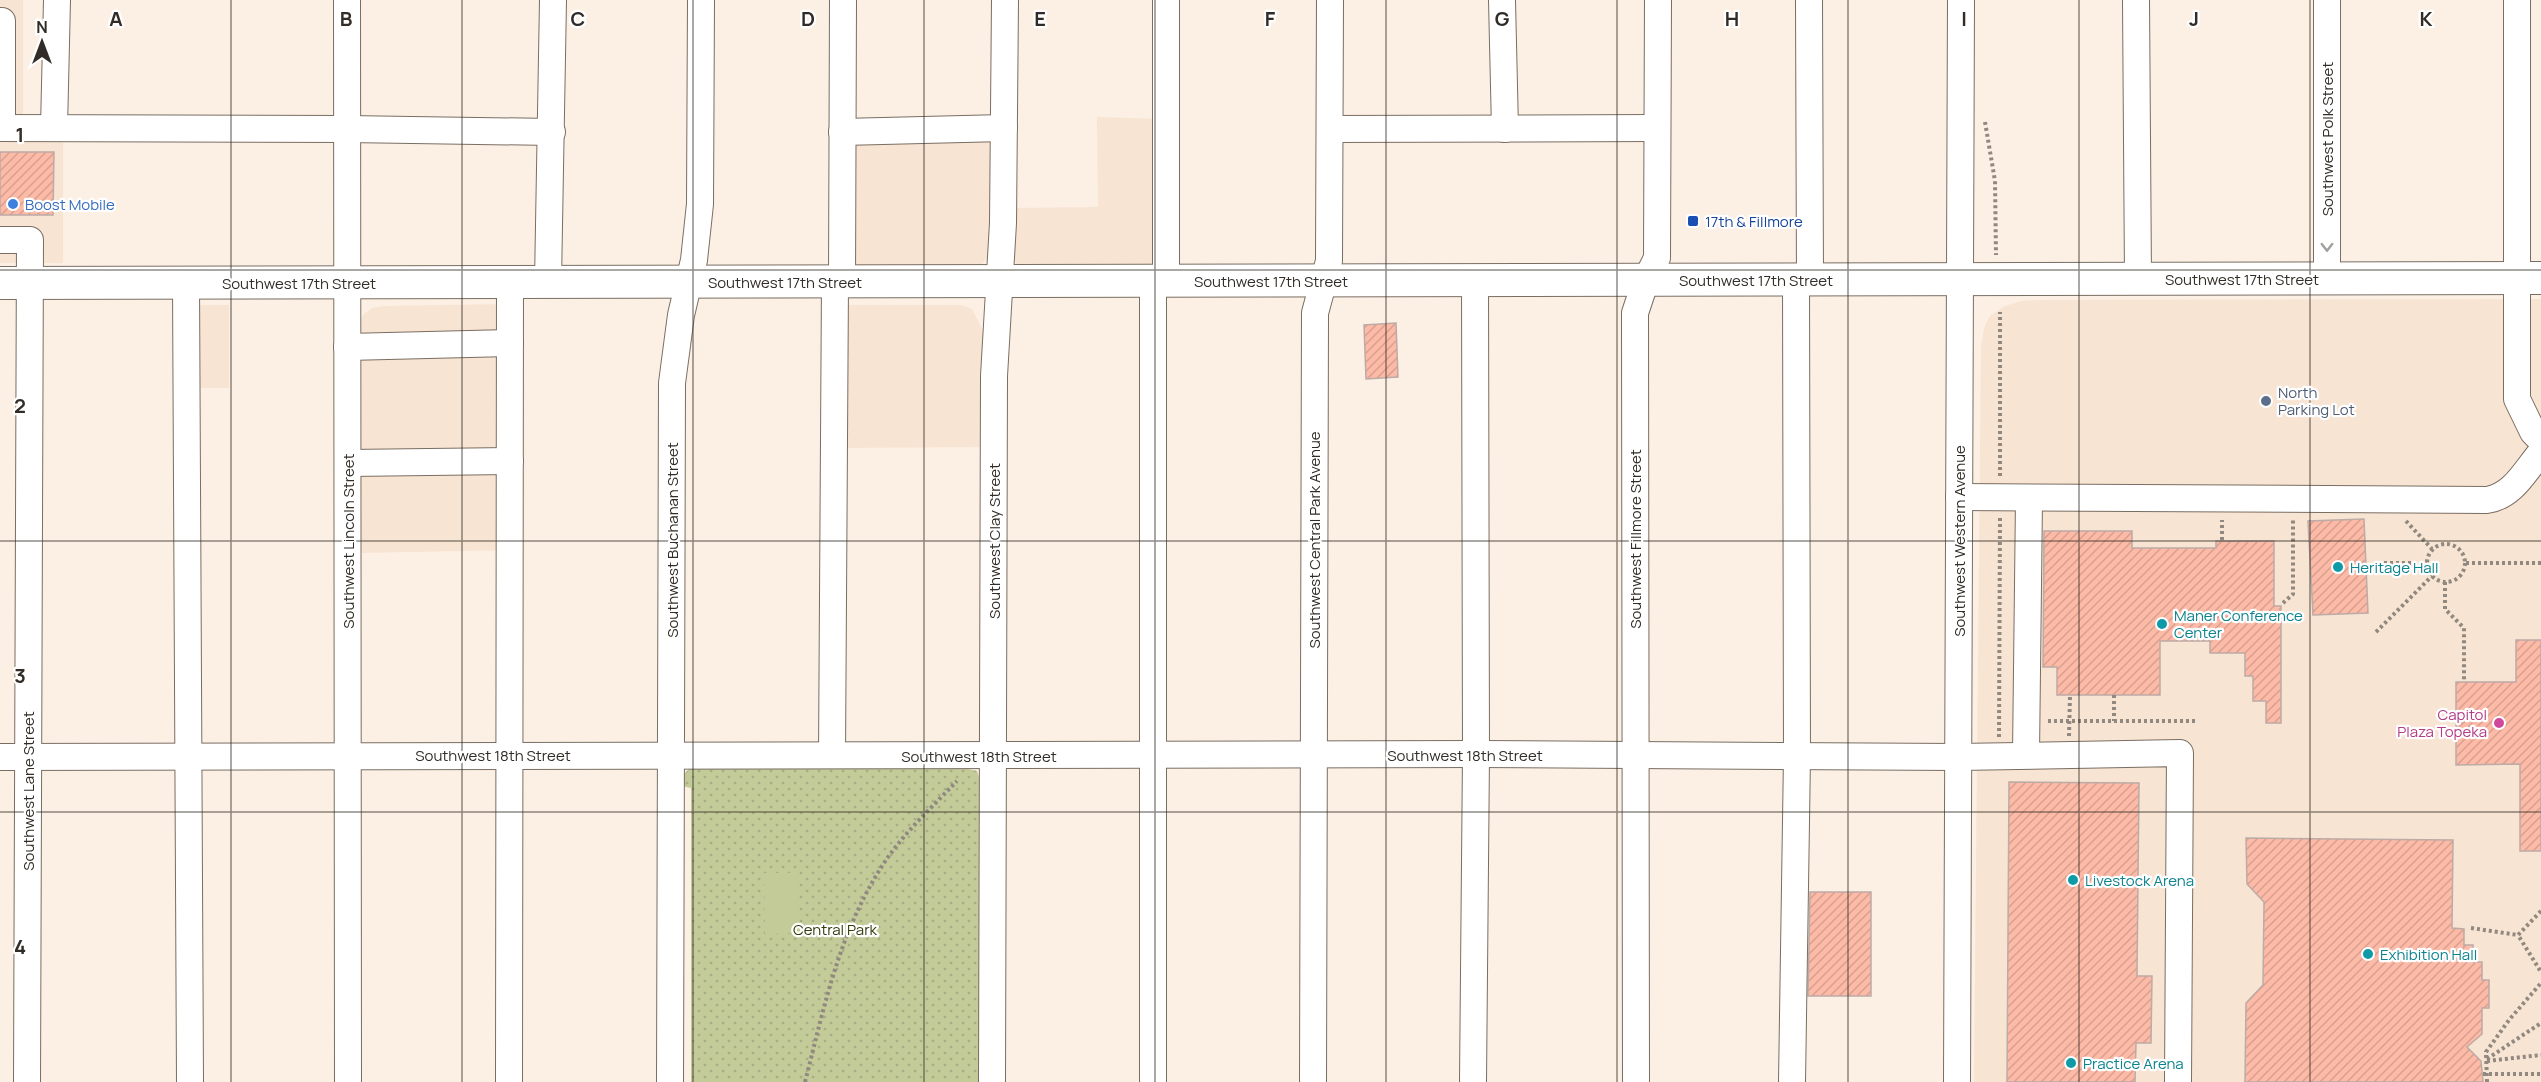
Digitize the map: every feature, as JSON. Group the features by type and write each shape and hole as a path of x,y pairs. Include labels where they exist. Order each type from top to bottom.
{"main road":[{"name":"Southwest 17th Street","path":"15,283 2529,278"}],"street":[{"path":"54,128 57,0"},
{"name":"Southwest Lincoln Street","path":"347,0 348,1082"},
{"path":"548,282 553,0"},
{"name":"Southwest Buchanan Street","path":"670,1082 672,383 687,282 694,260 700,204 701,0"},
{"path":"832,755 843,0"},
{"name":"Southwest Clay Street","path":"992,1082 994,376 1003,223 1005,0"},
{"path":"1152,1082 1152,756 1166,0"},
{"name":"Southwest Central Park Avenue","path":"1313,1082 1315,313 1329,261 1330,0"},
{"path":"1502,0 1505,129"},
{"name":"Southwest Fillmore Street","path":"1636,1082 1635,313 1646,280 1657,258 1658,0"},
{"path":"1792,1082 1809,0"},
{"name":"Southwest Western Avenue","path":"1957,1082 1961,0"},
{"path":"2136,0 2138,279"},
{"name":"Southwest Polk Street","path":"2327,0 2327,279"},
{"path":"2517,0 2529,278 2517,399 2528,423 2541,440"},
{"path":"0,21 2,21 1,128 552,132"},
{"path":"842,132 1004,128"},
{"path":"1330,129 1657,128"},
{"name":"Southwest Lane Street","path":"0,240 30,240 15,283 28,757 27,1082"},
{"path":"1473,1082 1476,754 1475,280"},
{"path":"509,1082 510,282"},
{"path":"186,283 190,1082"},
{"path":"347,347 510,343"},
{"path":"1959,497 2487,500 2500,498 2509,492 2541,452"},
{"path":"348,463 510,461"},
{"path":"2026,755 2029,499"},
{"name":"Southwest 18th Street","path":"0,757 1476,754 1958,757 2181,753 2178,1082"}],"path":[{"path":"1985,122 1995,181 1996,259"},
{"path":"1999,743 2000,312"},
{"path":"2399,514 2432,549"},
{"path":"2283,603 2294,594 2293,515"},
{"path":"2222,516 2222,540"},
{"path":"2444,544 2454,545 2463,553 2466,563 2464,571 2458,578 2445,582 2432,576 2427,563 2432,549 2444,544"},
{"path":"2385,563 2427,563"},
{"path":"2466,563 2541,563"},
{"path":"2376,632 2432,576"},
{"path":"2445,582 2445,609 2464,628 2464,681"},
{"path":"2070,695 2070,721"},
{"path":"2114,695 2114,721"},
{"path":"2041,721 2195,721"},
{"path":"806,1082 837,960 849,930 884,863 912,828 957,781"},
{"path":"2518,935 2541,911"},
{"path":"2471,928 2518,935 2541,972"},
{"path":"2487,1082 2485,1074 2487,1060 2484,1057 2486,1052 2509,1020 2541,983"},
{"path":"2487,1060 2541,1023"},
{"path":"2487,1060 2541,1055"},
{"path":"2485,1074 2541,1074"}],"shaded area":[{"path":"0,0 23,0 23,122 63,122 63,263 0,263"},
{"path":"1097,117 1160,119 1158,269 1018,268 1014,259 1014,208 1098,207"},
{"path":"991,127 989,254 982,264 973,269 834,269 834,129"},
{"path":"2541,299 2541,1082 1974,1082 1981,345 1985,325 1990,316 2005,306 2021,301 2039,300"},
{"path":"516,304 516,550 360,553 359,324 364,314 372,308 385,306"},
{"path":"181,305 229,305 229,388 181,388"},
{"path":"829,305 961,305 972,309 983,331 983,447 828,448"}],"green space":[{"name":"Central Park","path":"960,767 977,771 979,777 979,1082 691,1082 691,788 682,786 683,774 691,768"},
{"path":"764,873 798,873 798,933 765,934"}],"building":[{"path":"0,152 54,152 53,215 0,215"},
{"path":"1396,323 1398,377 1366,379 1364,325"},
{"name":"Heritage Hall","path":"2364,519 2368,613 2313,615 2308,521"},
{"name":"Maner Conference Center","path":"2044,531 2132,531 2132,548 2216,548 2216,541 2274,541 2274,606 2281,606 2281,723 2266,723 2266,701 2253,701 2253,676 2245,676 2245,653 2210,653 2210,641 2160,641 2160,695 2057,695 2057,667 2043,667"},
{"name":"Capitol Plaza Topeka","path":"2516,640 2541,640 2541,851 2520,851 2520,764 2456,765 2456,682 2516,682"},
{"name":"Livestock Arena","path":"2009,782 2139,783 2137,976 2152,976 2151,1043 2136,1043 2135,1082 2007,1082"},
{"name":"Exhibition Hall","path":"2246,838 2453,840 2452,928 2464,929 2464,945 2473,945 2473,962 2482,962 2482,980 2489,980 2489,1008 2482,1008 2482,1034 2467,1047 2481,1061 2483,1082 2245,1082 2246,1003 2263,985 2264,902 2247,884"},
{"path":"1810,892 1871,892 1871,996 1808,996"}],"place":[{"name":"Boost Mobile","path":"13,204"},
{"name":"17th & Fillmore","path":"1693,221"},
{"name":"North Parking Lot","path":"2266,401"},
{"name":"Heritage Hall","path":"2338,567"},
{"name":"Maner Conference Center","path":"2162,624"},
{"name":"Capitol Plaza Topeka","path":"2499,723"},
{"name":"Livestock Arena","path":"2073,880"},
{"name":"Exhibition Hall","path":"2368,954"},
{"name":"Practice Arena","path":"2071,1063"}]}
